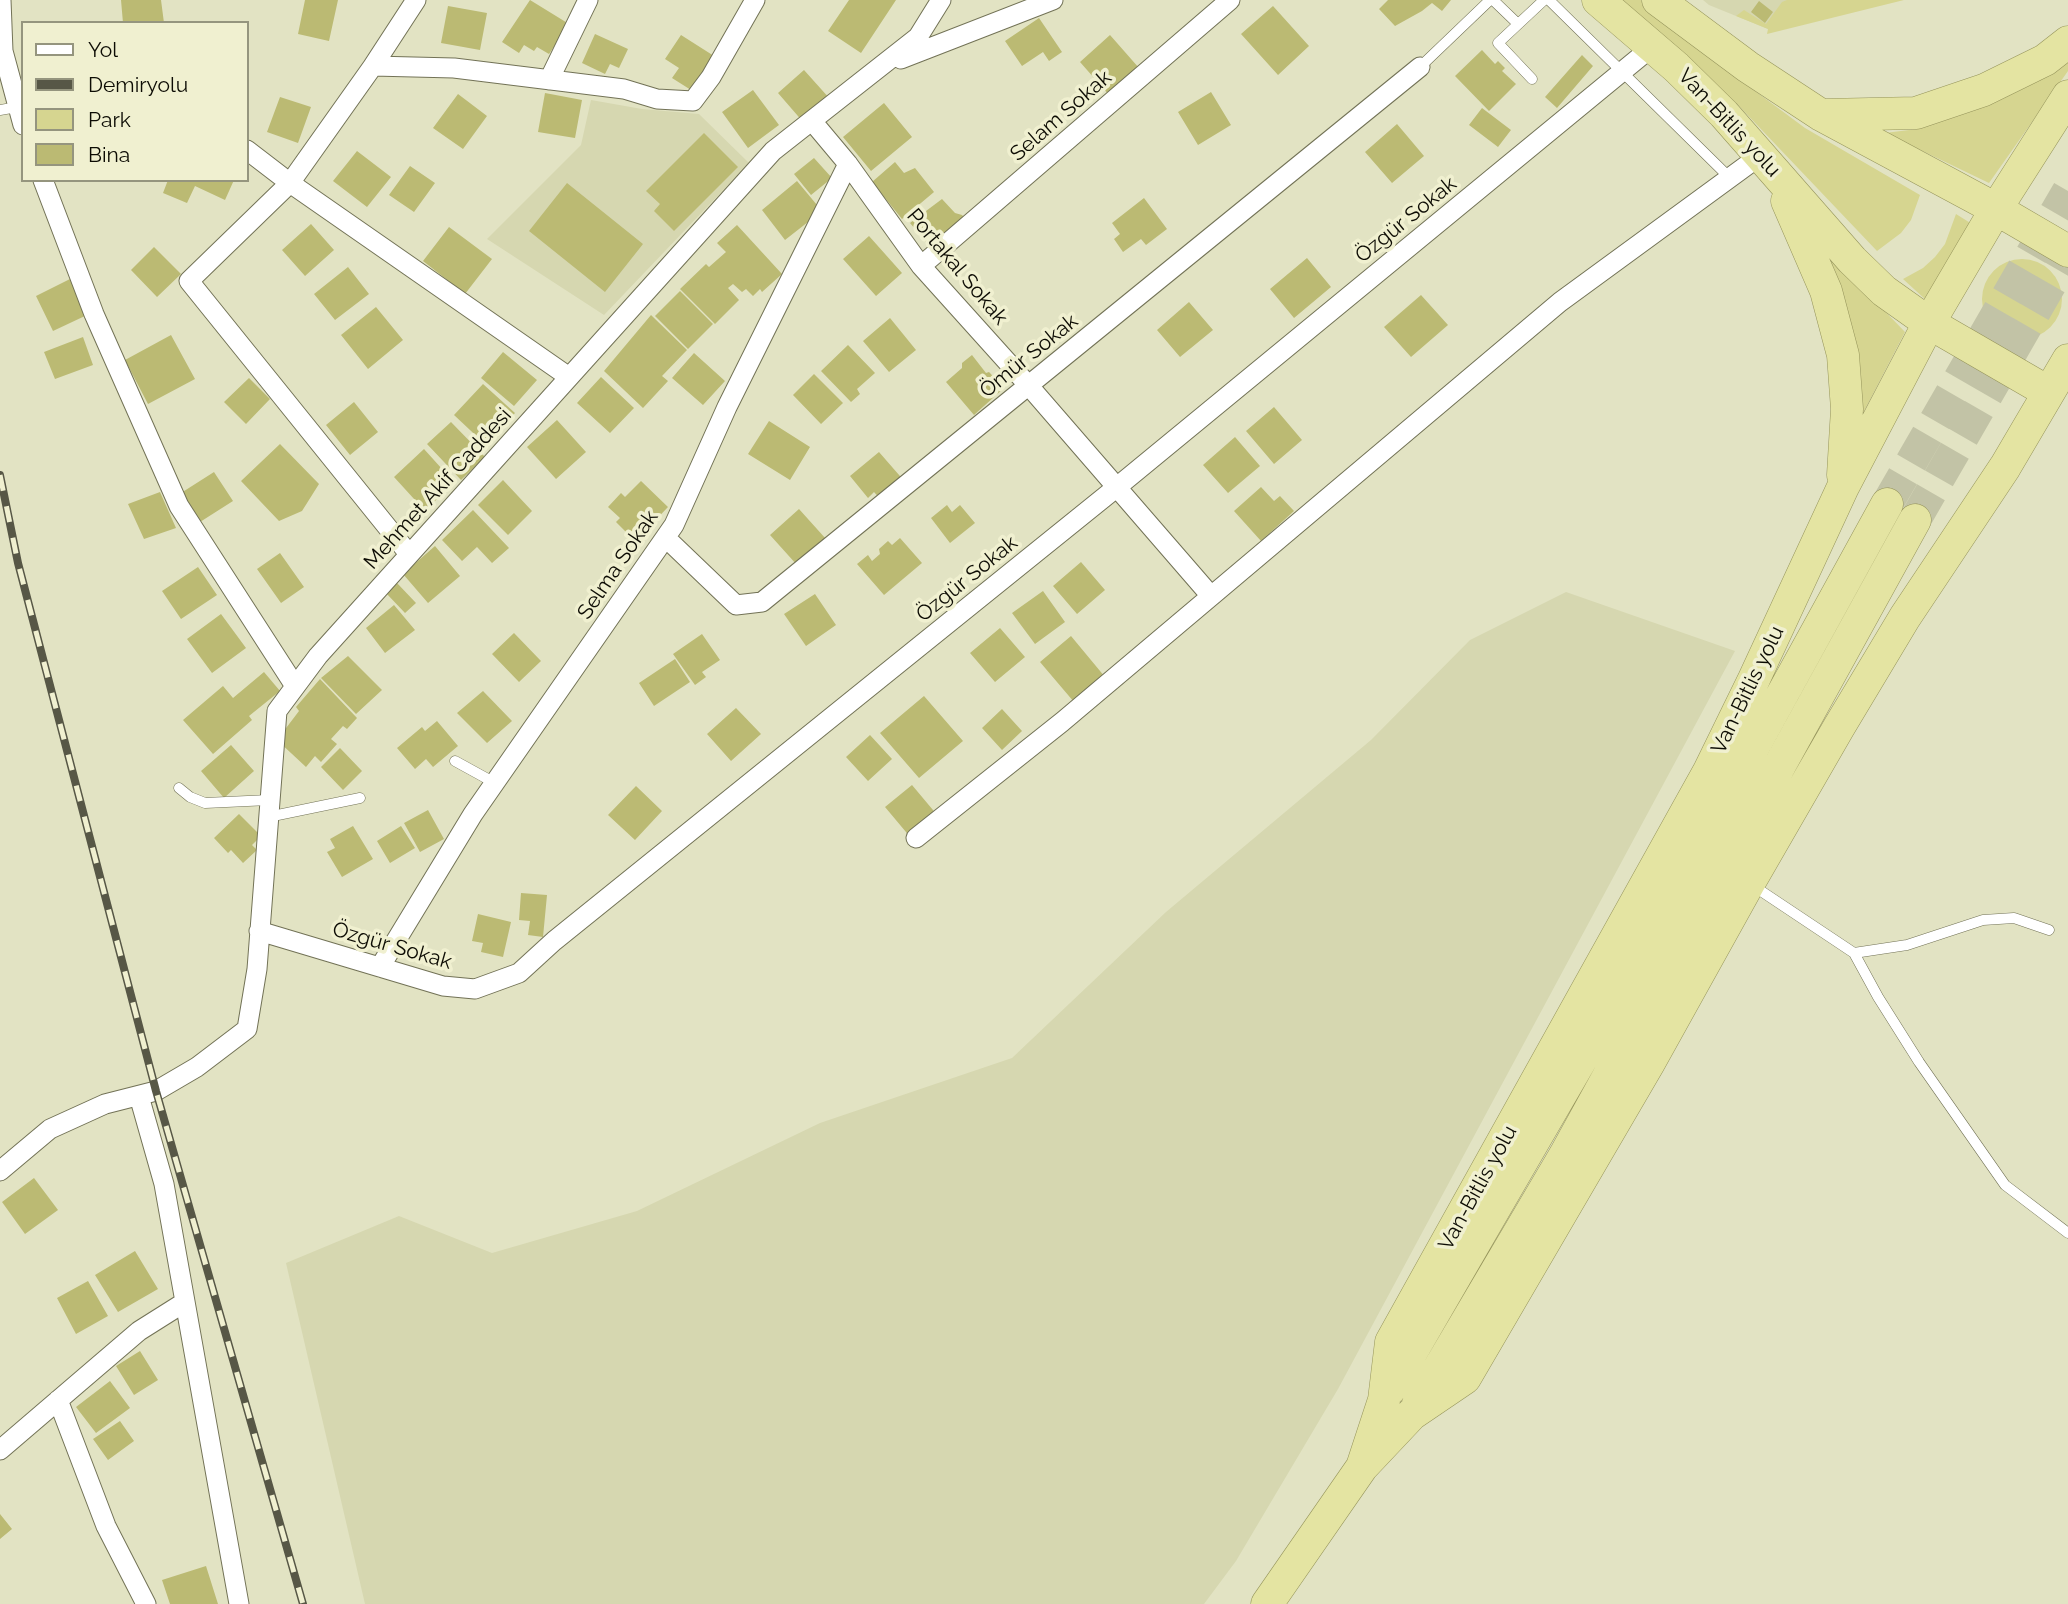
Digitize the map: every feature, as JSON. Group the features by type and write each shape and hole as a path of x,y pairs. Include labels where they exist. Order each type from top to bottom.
{"highway":[{"name":"Van-Bitlis yolu","path":"1362,1467 1384,1400 1391,1342 1709,771 1843,487 1929,323 1894,299 1867,275 1724,114 1676,66 1598,0"},
{"path":"1658,0 1748,67 1821,115 2068,251"},
{"path":"1821,115 1916,113 1984,90 2045,60 2068,42"},
{"path":"2048,392 1929,323 1996,209 2068,96"},
{"path":"1765,159 1794,215 1826,291 1843,355 1847,409 1843,487"},
{"name":"Van-Bitlis yolu","path":"1273,1600 1362,1467 1412,1414 1465,1378 1905,617 2005,467 2068,360"},
{"path":"1384,1400 1586,1051 1887,504"},
{"path":"1412,1414 1565,1156 1915,520"}],"street":[{"path":"1,0 3,51 13,114"},
{"path":"410,554 189,281 290,183 416,0"},
{"path":"550,80 587,0"},
{"path":"373,66 454,68 624,89 657,99 693,101 711,77 755,0"},
{"name":"Mehmet Akif Caddesi","path":"0,1171 50,1129 105,1104 147,1093 197,1067 247,1029 257,969 276,711 318,656 773,151 918,37 941,0"},
{"path":"880,68 1053,0"},
{"name":"Selam Sokak","path":"921,266 1230,0"},
{"name":"Özgür Sokak","path":"260,931 443,986 475,989 519,973 554,941 1117,487 1652,47"},
{"path":"3,51 21,56"},
{"name":"Ömür Sokak","path":"666,538 736,605 762,602 1420,67"},
{"name":"Portakal Sokak","path":"812,121 848,164 921,266 1211,597"},
{"path":"248,151 290,183 569,377"},
{"path":"916,838 1062,722 1560,302 1731,178 1765,159"},
{"name":"Selma Sokak","path":"380,967 473,814 674,525 727,407 848,164"},
{"path":"44,182 94,314 179,506 295,686"},
{"path":"147,1093 239,1604"},
{"path":"0,1450 139,1331 185,1302"},
{"path":"58,1400 106,1526 146,1604"}],"lane":[{"path":"1420,67 1491,0 1518,24"},
{"path":"1532,79 1498,43 1544,0"},
{"path":"1549,0 1731,178"},
{"path":"455,761 495,783"},
{"path":"179,788 190,797 205,803 269,808 360,798"},
{"path":"1749,883 1854,953 1919,1062 2005,1185 2068,1233"},
{"path":"1854,953 1907,945 1983,920 2014,918 2049,930"}],"shaded area":[{"path":"1703,0 1798,0 1768,29 1709,5"},
{"path":"591,100 642,109 699,114 749,163 604,315 487,239 581,145"},
{"path":"1566,592 1735,651 1338,1389 1236,1561 1204,1604 365,1604 286,1263 399,1216 492,1253 637,1211 820,1123 1012,1058 1166,912 1371,740 1470,640"}],"green space":[{"path":"1617,0 1641,0 1805,128 1920,195 1911,220 1901,233 1877,251 1738,105"},
{"path":"1904,0 1767,34 1768,29 1736,16 1744,10 1766,24 1782,2"},
{"path":"2068,60 2068,71 1989,183 1885,133 1917,129 1986,106 2049,74"},
{"path":"1956,214 1972,224 1926,300 1903,279 1923,268 1935,257 1945,244"},
{"path":"1820,244 1905,332 1860,419"},
{"path":"2022,259 2037,262 2050,271 2059,284 2062,299 2059,314 2050,327 2037,336 2022,339 2007,336 1994,327 1985,314 1982,299 1985,284 1994,271 2007,262"}],"building":[{"path":"121,0 161,0 164,21 123,21"},
{"path":"305,0 338,0 329,41 298,34"},
{"path":"530,0 569,24 549,54 537,47 534,51 524,45 519,53 502,42"},
{"path":"849,0 896,0 861,53 828,31"},
{"path":"1388,0 1451,0 1442,11 1432,3 1395,26 1379,9"},
{"path":"1759,1 1773,12 1765,23 1751,12"},
{"path":"448,6 487,13 480,50 441,43"},
{"path":"1273,6 1309,46 1278,75 1241,34"},
{"path":"1039,18 1062,52 1049,61 1043,52 1022,66 1005,41"},
{"path":"595,34 628,49 619,68 610,64 605,74 582,63"},
{"path":"681,35 714,56 691,90 672,78 679,68 665,59"},
{"path":"1110,35 1139,68 1109,95 1080,62"},
{"path":"1482,50 1495,64 1498,61 1505,68 1502,71 1516,84 1489,111 1455,76"},
{"path":"1582,55 1593,66 1557,108 1545,97"},
{"path":"804,70 830,99 804,123 778,93"},
{"path":"753,90 779,125 748,148 722,112"},
{"path":"1211,92 1231,125 1198,145 1178,112"},
{"path":"545,93 582,100 575,138 538,132"},
{"path":"458,94 487,116 463,149 433,128"},
{"path":"280,97 311,107 298,143 267,132"},
{"path":"884,103 912,137 871,171 843,137"},
{"path":"1482,108 1511,130 1498,147 1469,125"},
{"path":"1397,124 1424,156 1392,183 1365,152"},
{"path":"704,133 738,167 674,231 654,211 660,204 646,191"},
{"path":"357,151 391,177 367,207 333,181"},
{"path":"814,158 832,178 811,195 794,174"},
{"path":"895,162 904,173 915,168 934,192 902,219 872,182"},
{"path":"410,166 435,183 414,212 389,195"},
{"path":"797,181 822,211 785,240 762,210"},
{"path":"167,182 233,182 225,200 195,186 187,203 163,193"},
{"path":"567,183 643,244 605,292 529,231"},
{"path":"1144,198 1167,229 1146,245 1141,239 1123,252 1114,239 1120,234 1112,223"},
{"path":"942,199 968,222 934,251 910,223"},
{"path":"311,224 334,250 305,276 282,250"},
{"path":"737,225 782,274 762,292 760,289 753,296 746,289 742,292 733,284 728,288 739,300 715,324 680,289 706,264 709,267 726,252 717,243"},
{"path":"449,227 492,259 465,294 423,261"},
{"path":"869,236 902,273 876,296 843,259"},
{"path":"154,247 181,274 157,297 131,270"},
{"path":"1307,258 1331,287 1294,318 1270,289"},
{"path":"348,267 369,294 335,320 314,294"},
{"path":"70,279 87,315 53,331 36,296"},
{"path":"680,291 713,324 688,349 655,316"},
{"path":"1421,295 1448,325 1411,357 1384,327"},
{"path":"1189,302 1213,330 1180,357 1157,330"},
{"path":"376,307 403,340 368,369 341,335"},
{"path":"651,315 687,350 662,376 668,381 643,408 604,371"},
{"path":"890,318 916,350 889,372 863,341"},
{"path":"171,335 195,379 148,404 125,360"},
{"path":"83,337 93,365 55,379 44,352"},
{"path":"848,345 875,373 857,389 860,394 851,402 821,371"},
{"path":"503,352 537,380 514,406 481,378"},
{"path":"694,353 725,381 703,405 672,378"},
{"path":"972,355 986,373 989,372 1004,388 974,415 946,382"},
{"path":"814,374 843,403 821,424 793,395"},
{"path":"601,377 634,408 610,433 577,403"},
{"path":"249,378 270,399 246,424 224,402"},
{"path":"483,384 515,413 486,445 454,415"},
{"path":"354,402 378,432 350,455 326,425"},
{"path":"1274,407 1302,440 1274,464 1246,431"},
{"path":"557,420 586,452 556,479 527,447"},
{"path":"769,421 810,447 790,480 748,454"},
{"path":"451,422 485,457 461,480 427,444"},
{"path":"1235,437 1260,466 1228,493 1203,465"},
{"path":"280,444 319,484 302,511 279,521 241,481"},
{"path":"424,449 452,480 435,496 437,499 425,511 394,477"},
{"path":"879,452 906,483 883,502 874,492 868,498 850,476"},
{"path":"214,472 233,501 200,522 181,493"},
{"path":"503,480 532,511 508,535 478,505"},
{"path":"641,481 668,507 647,529 641,523 629,535 616,522 620,518 608,507 621,493 625,497"},
{"path":"1261,487 1274,501 1280,496 1294,511 1261,541 1234,511"},
{"path":"160,492 176,528 144,539 128,504"},
{"path":"947,505 952,512 960,505 975,523 950,543 931,518"},
{"path":"799,509 826,539 797,565 770,535"},
{"path":"473,510 509,548 492,563 477,547 462,561 442,540"},
{"path":"900,538 922,563 884,595 857,564 868,555 872,561 888,541 892,545"},
{"path":"435,546 460,576 428,603 403,574"},
{"path":"280,553 304,587 281,603 257,569"},
{"path":"1081,562 1105,590 1077,614 1053,586"},
{"path":"198,567 217,595 181,619 162,591"},
{"path":"397,583 416,603 405,613 386,593"},
{"path":"1043,591 1065,622 1035,644 1012,613"},
{"path":"815,594 836,625 806,646 784,614"},
{"path":"394,605 415,630 385,653 366,628"},
{"path":"221,614 246,648 212,673 187,639"},
{"path":"1000,628 1025,657 995,682 970,653"},
{"path":"514,633 541,661 519,682 492,654"},
{"path":"702,634 720,660 702,672 706,677 695,685 673,654"},
{"path":"1071,636 1105,677 1074,702 1040,662"},
{"path":"348,656 382,690 356,714 321,678"},
{"path":"675,659 690,682 654,706 639,683"},
{"path":"264,672 280,691 249,716 252,720 213,754 183,720 223,686 233,698"},
{"path":"320,679 357,718 347,729 343,726 331,739 337,744 321,762 315,756 306,767 277,740 299,711 296,707"},
{"path":"483,691 512,721 487,743 457,713"},
{"path":"924,696 963,741 919,778 880,733"},
{"path":"736,708 761,734 731,761 707,734"},
{"path":"1002,709 1022,731 1002,750 982,728"},
{"path":"437,721 458,746 433,767 426,759 415,769 397,748 422,727 425,731"},
{"path":"870,735 892,759 868,781 846,757"},
{"path":"231,745 254,771 224,798 201,771"},
{"path":"340,748 362,771 343,790 321,767"},
{"path":"912,785 938,816 911,838 885,807"},
{"path":"636,786 662,811 635,840 608,815"},
{"path":"428,810 444,839 420,852 404,823"},
{"path":"239,814 261,836 252,845 257,850 243,863 231,850 228,853 214,838"},
{"path":"353,826 373,859 342,877 327,852 335,848 330,839"},
{"path":"401,826 415,848 390,863 377,841"},
{"path":"521,893 547,895 543,937 528,935 530,921 519,920"},
{"path":"478,914 511,922 503,957 481,952 483,943 472,941"},
{"path":"34,1178 58,1210 25,1234 2,1202"},
{"path":"135,1251 158,1289 118,1312 95,1275"},
{"path":"88,1281 108,1316 76,1334 57,1298"},
{"path":"140,1351 158,1380 134,1395 116,1366"},
{"path":"110,1381 130,1408 96,1433 76,1407"},
{"path":"120,1421 134,1441 108,1460 93,1439"},
{"path":"0,1514 12,1529 0,1539"},
{"path":"206,1566 218,1604 170,1604 162,1580"}],"tunnel":[{"path":"1887,504 2068,191"},
{"path":"1915,520 2068,254"}],"railway":[{"path":"0,475 18,563 156,1091 303,1604"}]}
